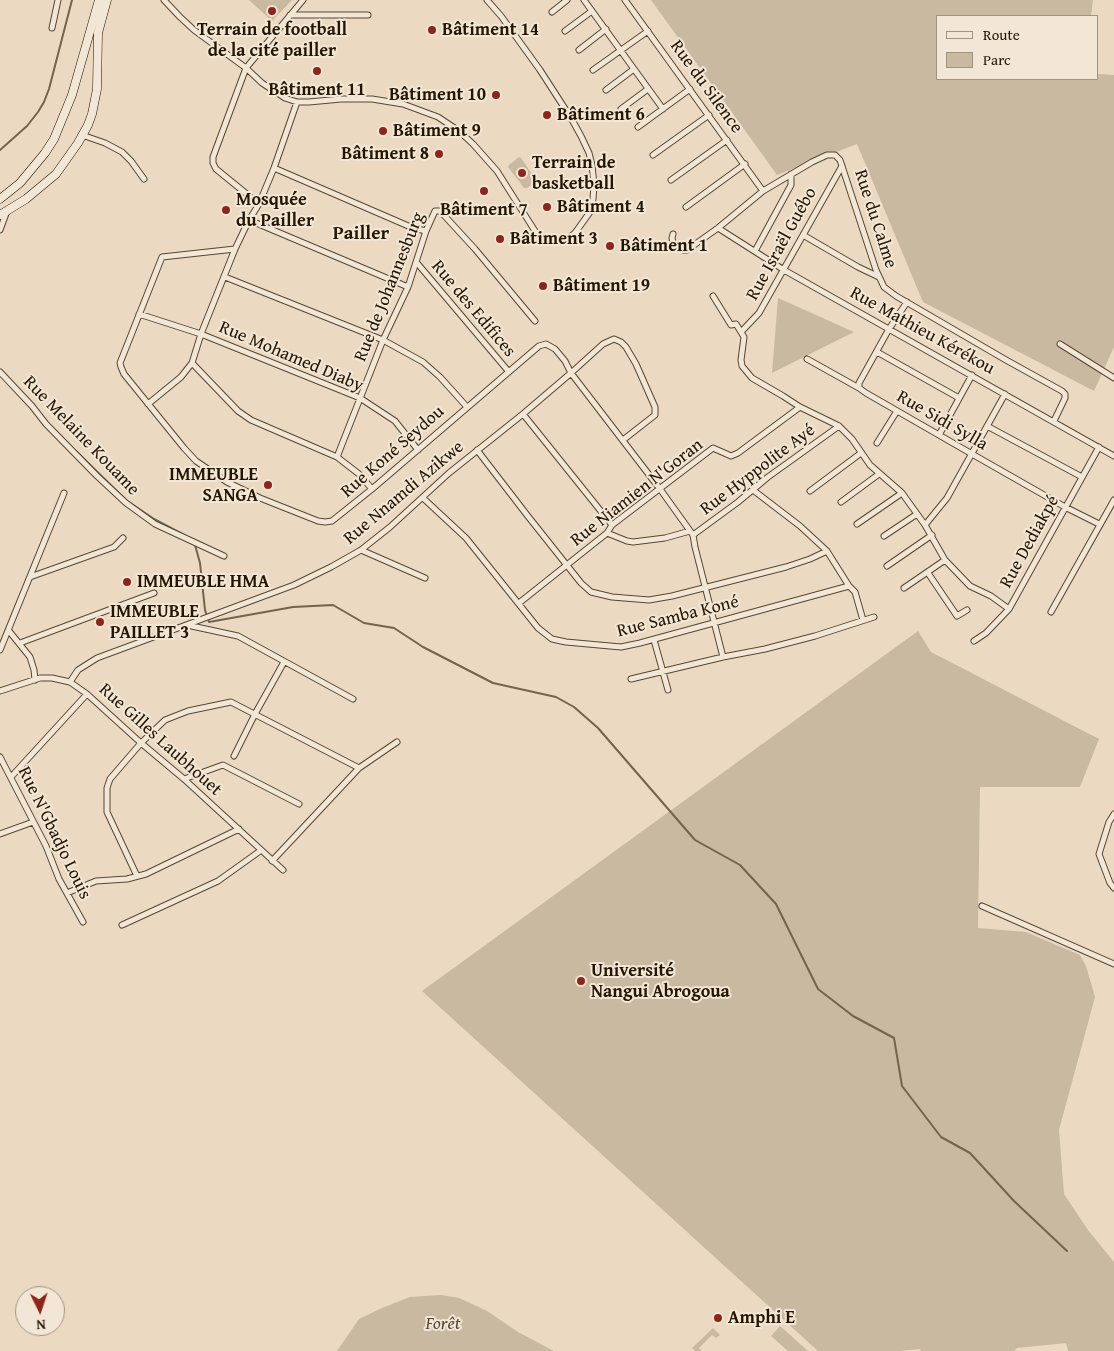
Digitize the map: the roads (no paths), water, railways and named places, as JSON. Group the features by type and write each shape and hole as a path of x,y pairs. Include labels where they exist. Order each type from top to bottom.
{"main road":[{"path":"0,199 20,183 54,138 72,95 99,0"},
{"path":"4,213 26,199 56,174 70,156 82,135 92,114 97,78 97,41 107,0"}],"street":[{"path":"52,28 58,0"},
{"path":"164,0 194,30 285,98 297,102 372,99 403,104 438,117 459,131 497,171 535,231 541,237 550,241 568,239 583,224 590,212 594,199 592,165 589,153 571,118 540,70 502,16 487,0"},
{"path":"259,204 216,169 213,157 246,68 303,0"},
{"path":"552,12 567,0"},
{"path":"584,0 663,109"},
{"name":"Rue du Silence","path":"626,0 763,191"},
{"path":"565,31 592,11"},
{"path":"290,15 368,15"},
{"path":"579,50 606,29"},
{"path":"593,70 648,30"},
{"path":"606,90 634,69"},
{"path":"621,109 648,89"},
{"path":"638,127 690,90"},
{"path":"148,404 181,377 192,363 201,334 235,249 259,204 274,168 297,102"},
{"path":"653,155 709,115"},
{"path":"82,135 105,143 122,152 144,179"},
{"path":"671,180 727,140"},
{"name":"Rue du Calme","path":"673,234 673,243 685,250 718,228 763,191 791,174 832,154 838,157 842,166 878,277 884,287 998,356 1062,391 1065,394 1065,398 1054,422"},
{"path":"686,207 745,164"},
{"name":"Rue Israël Guébo","path":"741,332 759,313 842,166"},
{"path":"274,168 413,228 426,231"},
{"path":"755,251 792,185 791,174"},
{"name":"Rue de Johannesburg","path":"337,458 382,340 408,287 426,231 435,211 439,211 475,249 535,320"},
{"path":"0,230 4,213"},
{"path":"249,220 408,287"},
{"name":"Rue Mathieu Kérékou","path":"718,228 784,270 1114,456"},
{"path":"803,235 878,277"},
{"name":"Rue Koné Seydou","path":"235,249 162,257 120,363 124,374 196,461 227,482 260,498 318,521 325,522 336,519 539,346 546,344 555,349 565,361 571,373 692,533 723,658"},
{"name":"Rue des Edifices","path":"416,263 509,372"},
{"path":"225,277 382,340 423,362 440,377 467,407"},
{"path":"713,296 731,325 736,324 744,337 742,366 752,378 800,407 839,426 852,439 870,465 902,493 932,535 945,560 970,586 991,596 1009,608"},
{"path":"859,388 859,384 889,329 907,302"},
{"name":"Rue Mohamed Diaby","path":"139,314 201,334 360,398 395,421 418,450"},
{"name":"Rue Nnamdi Azikwe","path":"70,682 78,670 97,658 294,585 361,550 390,527 449,473 571,373 603,344 614,339 626,347 636,364 655,407 655,415 623,440"},
{"path":"1060,344 1113,376"},
{"path":"877,352 959,398"},
{"name":"Rue Sidi Sylla","path":"808,359 972,454 1099,524"},
{"path":"192,363 238,412 250,420 337,458 359,474 372,489"},
{"name":"Rue Melaine Kouame","path":"0,372 46,424 126,503 155,524 224,556"},
{"path":"939,435 972,375"},
{"path":"925,525 946,498 1005,394"},
{"name":"Rue Niamien N'Goran","path":"519,603 607,533 612,525 713,448 731,456 738,453 800,407"},
{"path":"877,443 897,411"},
{"path":"522,414 612,525"},
{"name":"Rue Hyppolite Ayé","path":"692,533 738,502 768,477 839,426"},
{"path":"988,426 1082,477"},
{"name":"Rue Dediakpé","path":"974,642 986,633 1009,608 1099,447"},
{"path":"477,450 527,516 581,583 591,592 612,597 649,600 672,596 786,567 826,551"},
{"path":"810,491 861,453"},
{"path":"841,502 879,474"},
{"path":"753,490 800,526 826,551 855,592 863,620"},
{"path":"0,650 64,493"},
{"path":"857,524 902,493"},
{"name":"Rue Samba Koné","path":"423,498 466,538 538,628 552,639 566,642 620,647 715,624 849,586"},
{"path":"1051,612 1114,500"},
{"path":"884,536 917,514"},
{"path":"607,533 633,542 692,533"},
{"path":"887,566 932,535"},
{"path":"30,577 114,547 123,538"},
{"path":"361,550 425,578"},
{"path":"904,588 945,560"},
{"path":"928,573 957,616 967,610"},
{"path":"20,643 154,593"},
{"path":"631,679 764,650 874,618"},
{"path":"187,625 238,636 353,700"},
{"path":"9,631 30,657 35,680"},
{"path":"654,640 668,690"},
{"path":"234,756 284,662"},
{"name":"Rue Gilles Laubhouet","path":"0,691 40,678 52,678 70,682 88,694 141,743 184,779 282,870"},
{"path":"11,777 88,694"},
{"path":"137,876 106,812 108,788 110,779 141,743 166,720 188,711 231,702 358,768"},
{"path":"272,861 358,768 397,742"},
{"name":"Rue N'Gbadjo Louis","path":"0,757 46,846 58,879 83,922"},
{"path":"184,779 223,764 299,804"},
{"path":"1114,814 1109,822 1099,854 1110,883 1114,888"},
{"path":"0,834 33,822"},
{"path":"67,893 96,881 127,879 146,874 239,829"},
{"path":"122,925 218,882 260,851"},
{"path":"982,906 1114,964"}],"waterway":[{"path":"0,150 27,126 44,102 72,0"},
{"path":"76,451 126,500 154,519 186,536"},
{"path":"195,545 200,563 205,610 209,622 293,607 333,605 364,623 394,628 423,647 493,683 556,697 574,707 598,728 695,840 740,865 776,904 818,989 853,1016 894,1038 902,1086 941,1137 970,1153 1014,1201 1067,1251"}],"place":[{"name":"Terrain de football de la cité pailler","path":"272,11"},
{"name":"Bâtiment 14","path":"432,30"},
{"name":"Bâtiment 11","path":"317,71"},
{"name":"Bâtiment 10","path":"496,95"},
{"name":"Bâtiment 6","path":"547,115"},
{"name":"Bâtiment 9","path":"383,131"},
{"name":"Bâtiment 8","path":"439,154"},
{"name":"Terrain de basketball","path":"522,173"},
{"name":"Bâtiment 7","path":"484,191"},
{"name":"Bâtiment 4","path":"547,207"},
{"name":"Mosquée du Pailler","path":"226,210"},
{"name":"Bâtiment 3","path":"500,239"},
{"name":"Bâtiment 1","path":"610,246"},
{"name":"Bâtiment 19","path":"543,286"},
{"name":"IMMEUBLE SANGA","path":"268,485"},
{"name":"IMMEUBLE HMA","path":"127,582"},
{"name":"IMMEUBLE PAILLET 3","path":"100,622"},
{"name":"Université Nangui Abrogoua","path":"581,981"},
{"name":"Amphi E","path":"718,1318"}],"district":[{"name":"Pailler","path":"361,234"}],"park label":[{"name":"Forêt","path":"443,1324"}]}
